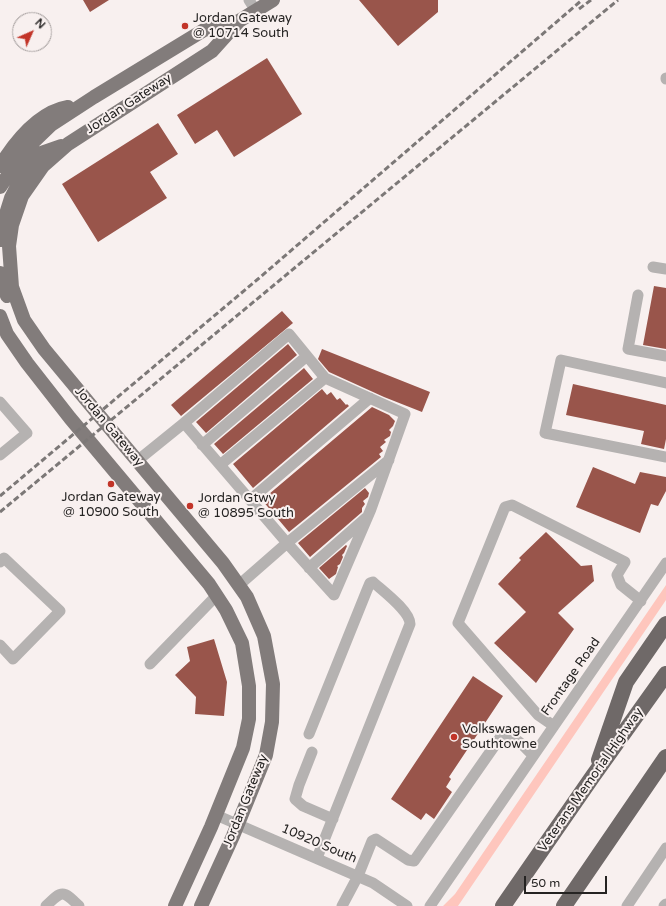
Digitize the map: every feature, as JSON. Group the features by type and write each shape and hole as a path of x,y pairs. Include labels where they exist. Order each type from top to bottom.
{"highway":[{"path":"593,776 626,682 666,624"},
{"name":"Veterans Memorial Highway","path":"503,906 666,674"},
{"path":"564,906 666,757"}],"main road":[{"name":"Jordan Gateway","path":"201,906 266,755 272,722 273,684 264,636 247,597 223,563 39,342 24,320 12,287 9,246 12,225 22,196 43,166 68,144 212,51 252,6 273,0"},
{"name":"Jordan Gateway","path":"0,187 25,150 50,125 80,105 204,30 239,21"},
{"path":"0,166 11,149 47,114 80,105"},
{"path":"0,240 1,230 11,198 25,171 38,154 68,144"},
{"path":"0,273 20,329 39,342"},
{"name":"Jordan Gateway","path":"0,316 7,334 27,363 70,418 209,584 226,610 242,644 250,686 249,719 243,748 216,815 175,906"}],"street":[{"path":"653,267 666,269"},
{"path":"638,295 628,349 666,356"},
{"path":"138,461 289,334 325,378 405,414 368,516 334,595 287,544 184,423"},
{"path":"202,445 307,356"},
{"path":"666,383 561,360 545,433 666,457"},
{"path":"220,465 325,378"},
{"path":"250,500 370,398"},
{"path":"0,402 27,433 0,455"},
{"path":"239,585 389,460"},
{"path":"554,726 538,715 458,623 505,507 512,505 625,562 617,574 621,585 640,601"},
{"path":"309,568 368,516"},
{"path":"0,645 13,659 60,611 2,560"},
{"name":"Frontage Road","path":"430,906 666,563"},
{"path":"309,734 367,590 370,583 373,582 406,612 410,620 410,624 317,858"},
{"path":"150,664 216,595"},
{"path":"342,906 358,876 372,841 376,839 408,860 414,861 502,735 507,734 512,737 534,755"},
{"path":"312,752 298,784 295,799 303,806 333,819"},
{"name":"10920 South","path":"216,815 373,883 407,906"},
{"path":"627,906 666,848"},
{"path":"46,906 61,893 66,894 79,906"}],"shaded area":[{"path":"666,585 666,600 458,906 443,906 455,894"}],"building":[{"path":"83,0 109,0 90,12"},
{"path":"359,0 438,0 438,12 398,46"},
{"path":"267,58 302,114 234,157 217,130 195,144 177,115"},
{"path":"158,123 178,154 150,172 167,198 98,242 62,184"},
{"path":"654,286 666,288 666,349 643,345"},
{"path":"282,311 293,323 181,416 171,405"},
{"path":"288,344 297,355 206,433 196,422"},
{"path":"322,349 430,392 422,412 384,397 329,372 318,359"},
{"path":"304,368 313,379 223,454 214,444"},
{"path":"573,384 666,405 666,439 664,449 641,444 644,431 566,415"},
{"path":"322,389 327,395 331,392 337,400 340,398 346,405 347,404 349,406 253,488 233,464"},
{"path":"372,407 389,415 395,421 389,430 391,432 390,436 384,440 386,442 380,447 383,451 379,454 381,457 289,532 262,500"},
{"path":"593,467 635,484 640,472 666,477 666,491 658,506 651,504 640,533 576,507"},
{"path":"365,488 369,493 368,497 363,501 365,504 362,508 362,512 310,557 298,543"},
{"path":"546,532 581,566 592,565 594,581 558,613 574,629 536,683 494,643 526,612 498,584 521,560 519,558"},
{"path":"346,545 347,546 342,555 343,557 340,564 337,566 336,574 329,579 319,568"},
{"path":"214,639 227,682 224,716 195,714 196,697 175,675 190,661 187,647"},
{"name":"Volkswagen Southtowne","path":"473,676 503,696 449,777 451,779 446,787 452,792 434,819 426,813 421,820 391,799"}],"railway":[{"path":"0,496 258,279 582,0"},
{"path":"579,9 591,0"},
{"path":"0,512 618,0"}],"place":[{"name":"Jordan Gateway @ 10714 South","path":"185,26"},
{"name":"Jordan Gateway @ 10900 South","path":"111,484"},
{"name":"Jordan Gtwy @ 10895 South","path":"190,506"},
{"name":"Volkswagen Southtowne","path":"454,737"}]}
